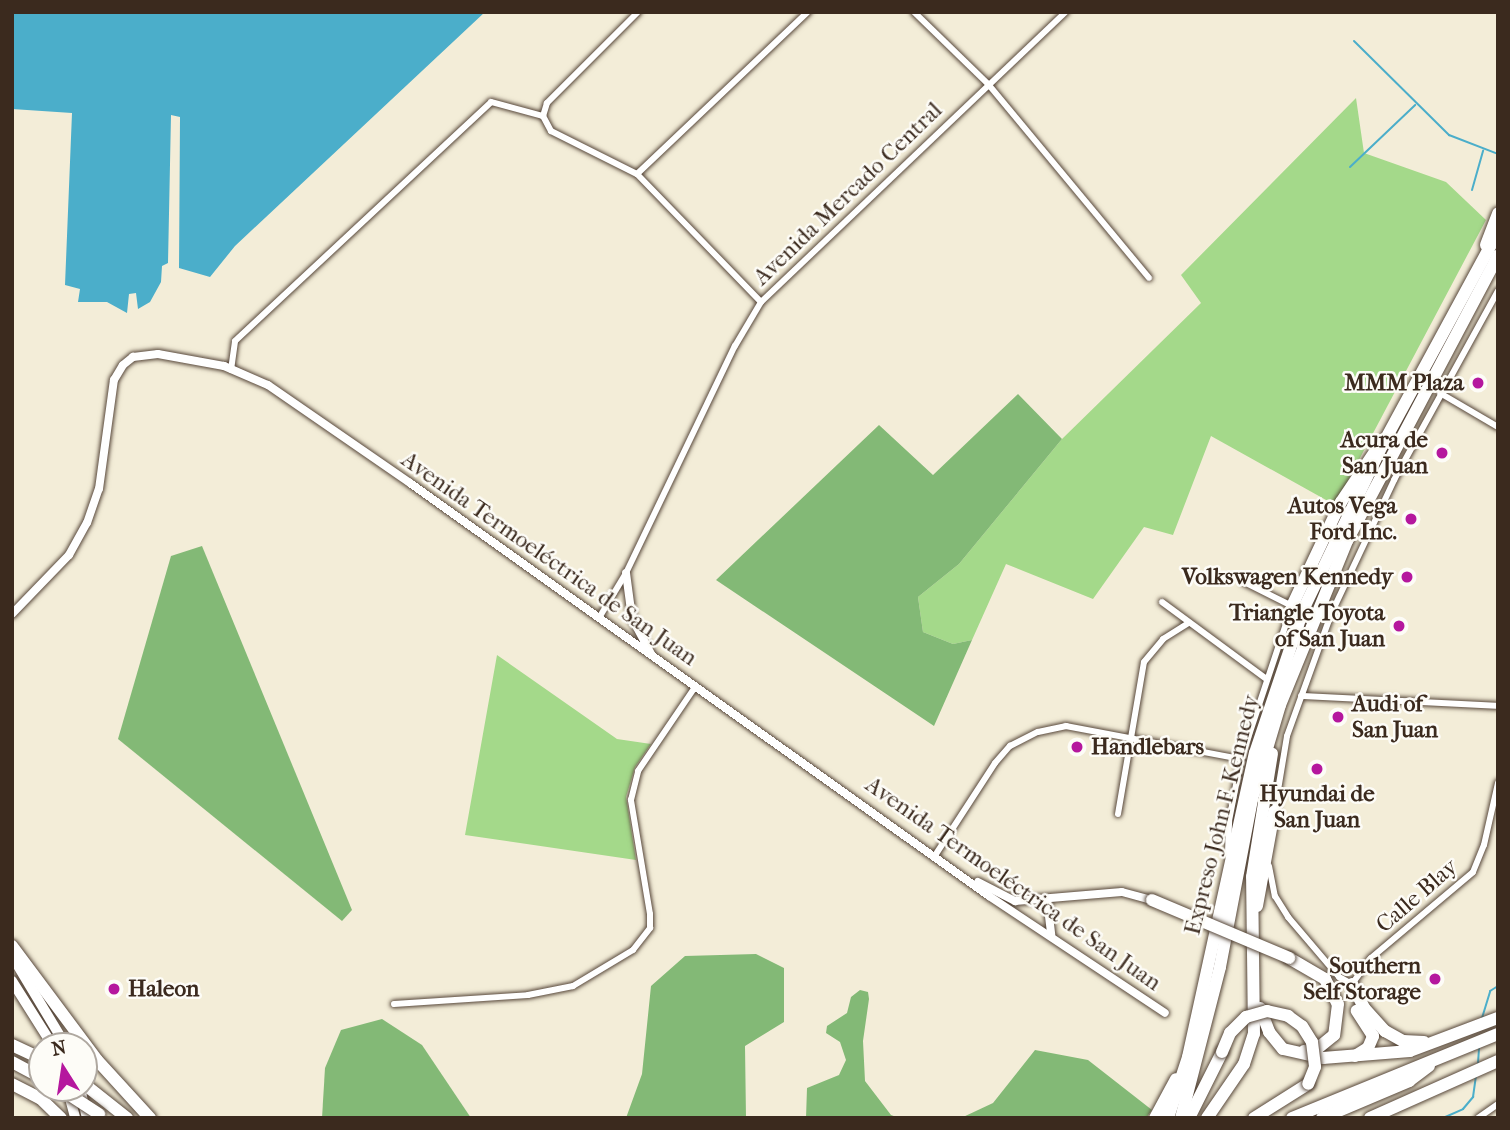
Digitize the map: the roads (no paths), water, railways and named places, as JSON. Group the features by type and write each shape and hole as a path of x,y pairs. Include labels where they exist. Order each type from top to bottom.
{"highway":[{"path":"1482,262 1498,213"},
{"name":"Expreso John F. Kennedy","path":"1168,1118 1188,1057 1255,753 1278,678 1320,572 1384,442 1498,232"},
{"name":"Expreso John F. Kennedy","path":"1181,1118 1197,1068 1252,799 1271,730 1347,541 1498,256"},
{"path":"1292,606 1341,502 1362,466 1384,442"},
{"path":"1207,1118 1248,1055 1256,1020 1252,877 1274,743 1271,730"},
{"path":"1253,924 1274,812"},
{"path":"1152,900 1315,970 1330,986 1338,1004 1339,1025 1327,1042 1307,1051 1275,1040"},
{"path":"12,946 97,1060 150,1118"},
{"path":"12,956 58,1032"},
{"path":"12,981 44,1032"},
{"path":"1352,984 1365,1009 1394,1037 1418,1044 1455,1035"},
{"path":"1352,984 1353,1003 1373,1036 1368,1048 1353,1057"},
{"path":"1256,990 1275,1040 1297,1055 1391,1055 1498,1018"},
{"path":"1189,1118 1230,1034 1246,1017 1260,1012 1280,1013 1302,1027 1312,1042 1315,1068 1308,1084 1254,1118"},
{"path":"1292,1118 1498,1034"},
{"path":"1322,1118 1409,1081 1450,1053"},
{"path":"1155,1118 1188,1057"},
{"path":"1370,1118 1498,1061"},
{"path":"12,1062 28,1071"},
{"path":"12,1084 40,1098 61,1118"},
{"path":"98,1095 127,1118"},
{"path":"78,1102 96,1116"}],"street":[{"path":"638,12 547,103 543,116 551,131 636,174 761,302"},
{"path":"636,174 808,12"},
{"path":"914,12 988,83 1149,278"},
{"name":"Avenida Mercado Central","path":"599,618 626,573 735,346 761,302 988,83 1066,12"},
{"path":"231,370 235,341 491,102 543,116"},
{"path":"1352,984 1320,957 1275,896 1269,872 1282,758 1300,696 1361,545 1440,393 1498,291"},
{"name":"Avenida Termoeléctrica de San Juan","path":"12,614 69,555 87,523 99,489 114,380 123,365 133,357 158,354 231,370 268,386 1165,1013"},
{"path":"1440,393 1498,427"},
{"path":"626,573 632,618 655,658"},
{"path":"1227,873 1229,821 1241,759 1265,678 1292,606 1244,582"},
{"path":"1162,602 1265,678"},
{"path":"1118,814 1144,662 1163,639 1189,623"},
{"path":"394,1004 528,995 573,986 633,950 650,928 632,800 638,771 695,687"},
{"path":"1300,696 1498,706"},
{"path":"936,855 1010,746 1026,736 1066,726 1241,759"},
{"name":"Calle Blay","path":"1352,984 1371,958 1473,872 1484,845 1498,783"},
{"path":"966,876 1015,901 1122,892 1152,900"},
{"path":"1047,900 1051,935"},
{"path":"1478,1118 1498,1104"}],"water":[{"path":"12,12 485,12 235,246 210,277 179,268 180,117 171,115 168,263 162,266 161,282 150,302 138,309 136,293 129,294 127,313 107,302 78,302 80,289 65,285 72,113 12,109"}],"waterway":[{"path":"1354,41 1449,135 1498,154"},
{"path":"1350,167 1415,105"},
{"path":"1472,190 1483,151"},
{"path":"1482,1018 1490,991 1498,986"},
{"path":"1478,1063 1479,1048"},
{"path":"1443,1118 1463,1109 1473,1097 1476,1076"}],"place":[{"name":"MMM Plaza","path":"1478,383"},
{"name":"Acura de San Juan","path":"1442,453"},
{"name":"Autos Vega Ford Inc.","path":"1411,519"},
{"name":"Volkswagen Kennedy","path":"1407,577"},
{"name":"Triangle Toyota of San Juan","path":"1399,626"},
{"name":"Audi of San Juan","path":"1338,717"},
{"name":"Handlebars","path":"1077,747"},
{"name":"Hyundai de San Juan","path":"1317,769"},
{"name":"Southern Self Storage","path":"1435,979"},
{"name":"Haleon","path":"114,989"}]}
